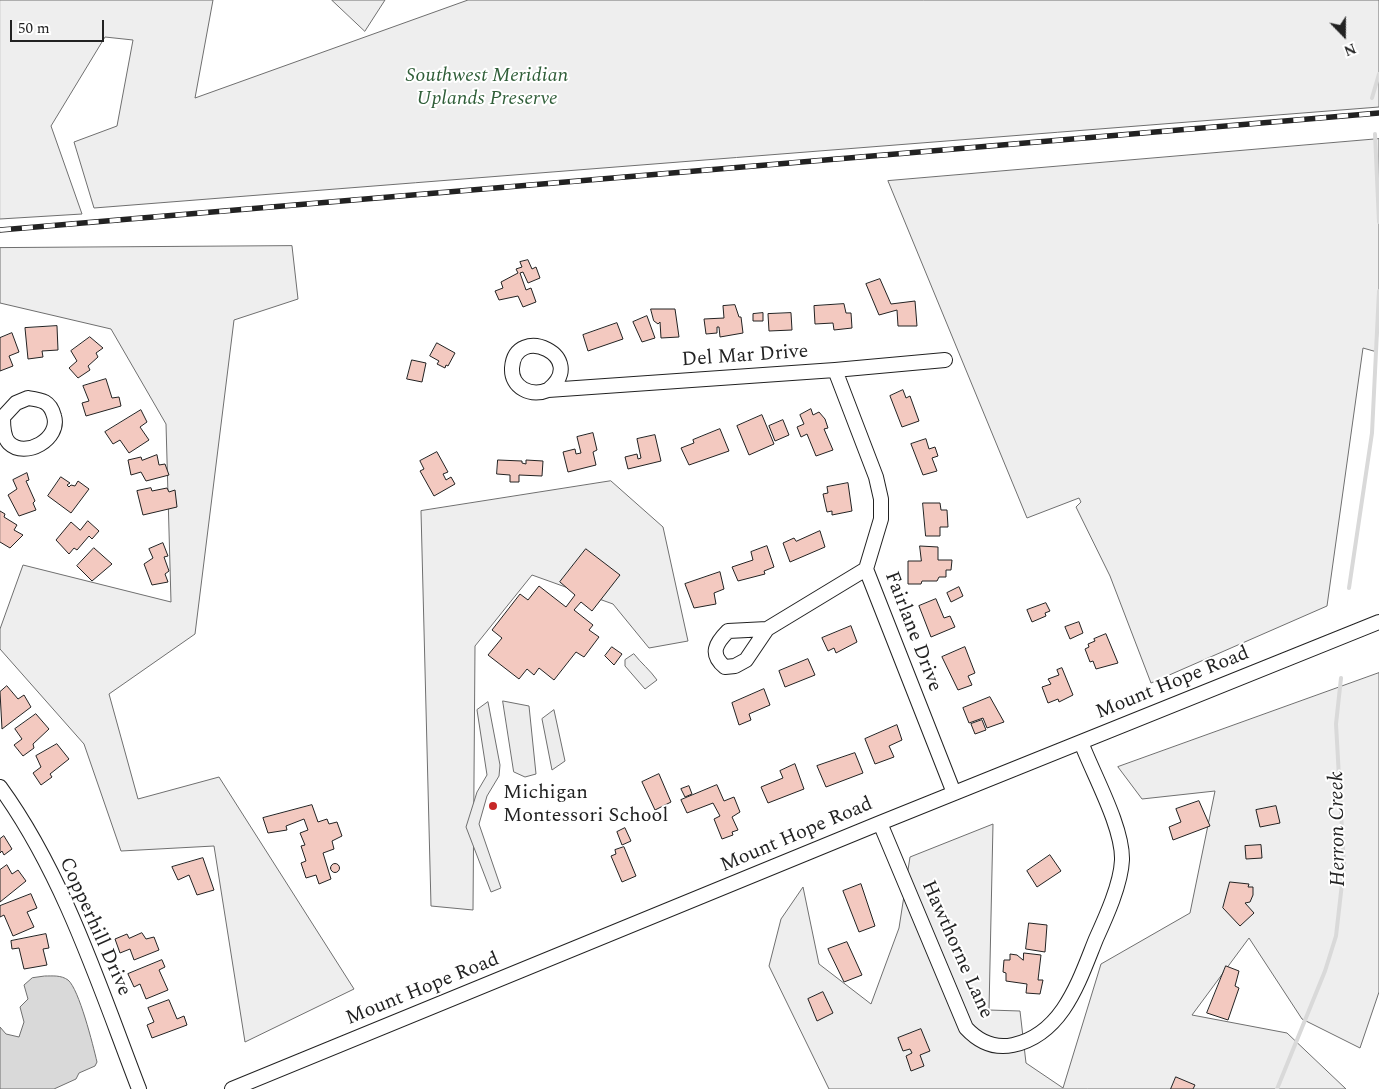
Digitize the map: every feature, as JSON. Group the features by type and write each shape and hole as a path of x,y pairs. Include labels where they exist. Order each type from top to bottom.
{"street":[{"name":"Del Mar Drive","path":"548,390 835,370 945,360"},
{"name":"Fairlane Drive","path":"835,370 876,477 881,498 882,519 866,569 954,793"},
{"path":"767,629 866,569"},
{"name":"Mount Hope Road","path":"232,1089 880,823 1379,622"},
{"name":"Hawthorne Lane","path":"880,823 966,1028 978,1040 993,1046 1007,1046 1027,1041 1048,1027 1069,1002 1106,915 1121,869 1122,853 1117,833 1081,742"},
{"name":"Copperhill Drive","path":"0,787 22,818 80,938 139,1089"}],"green space":[{"name":"Southwest Meridian Uplands Preserve","path":"0,0 213,0 195,98 468,0 1379,0 1379,107 94,208 74,142 117,126 133,40 105,37 51,126 82,214 0,219"},
{"path":"332,0 385,0 365,31"},
{"path":"1379,139 1377,352 1363,348 1327,606 1151,683 1110,576 1076,507 1081,502 1079,498 1027,518 888,181"},
{"path":"292,246 298,299 234,320 195,634 109,694 138,799 219,777 354,989 245,1042 214,846 121,851 84,744 0,649 0,629 23,565 171,602 166,424 111,329 0,303 0,248"},
{"path":"611,481 663,527 688,641 649,648 613,604 532,575 475,646 473,910 431,906 421,511"},
{"path":"634,654 657,680 645,689 625,666 625,660"},
{"path":"1379,673 1379,992 1360,1048 1302,1019 1249,938 1192,1015 1287,1033 1346,1089 829,1089 769,966 781,919 803,887 819,964 871,1004 899,928 910,857 993,824 989,1010 1020,1011 1026,1063 1063,1088 1101,964 1190,913 1215,791 1142,799 1118,767"}],"shaded area":[{"path":"503,701 529,706 536,774 525,777 514,772"},
{"path":"488,702 500,765 499,776 487,796 479,824 501,888 491,892 466,827 477,792 487,775 477,710"},
{"path":"554,710 565,761 552,770 542,719"},
{"path":"45,976 63,977 72,985 85,1018 97,1062 95,1066 79,1073 76,1079 54,1089 0,1089 0,1027 6,1034 19,1037 24,1022 20,1007 28,999 24,985 32,978"}],"building":[{"path":"528,260 532,269 536,267 540,278 528,283 523,272 520,273 526,290 531,288 536,302 523,307 518,296 499,300 495,291 503,288 501,282 518,273 516,269 522,267 520,262"},
{"path":"880,279 891,304 915,301 917,326 898,326 897,310 879,315 866,284"},
{"path":"844,304 846,313 851,313 852,328 834,330 833,323 815,324 814,306"},
{"path":"735,305 739,317 741,317 743,333 720,337 719,327 717,327 717,333 706,334 704,319 724,318 723,306"},
{"path":"651,309 675,309 679,337 661,338 660,322 658,324 654,321"},
{"path":"763,313 763,321 753,321 753,314"},
{"path":"791,313 792,330 769,331 768,314"},
{"path":"647,316 655,338 642,342 633,322"},
{"path":"617,323 623,339 588,351 583,335"},
{"path":"57,326 58,350 42,351 43,357 28,359 25,328"},
{"path":"12,333 19,352 9,356 13,366 0,371 0,338"},
{"path":"90,337 103,348 96,353 98,357 88,366 90,370 78,378 69,368 77,361 71,351"},
{"path":"437,343 455,353 445,368 437,364 439,361 430,356"},
{"path":"412,360 426,363 422,382 407,379"},
{"path":"106,379 112,398 119,397 121,406 86,416 82,403 89,401 83,386"},
{"path":"903,390 906,398 910,396 919,421 902,427 890,396"},
{"path":"811,409 813,415 819,412 825,419 828,428 824,429 833,450 816,456 807,434 801,437 797,427 804,424 800,415"},
{"path":"141,410 147,422 140,427 149,440 129,453 120,440 113,444 105,432"},
{"path":"762,415 774,444 749,455 737,426"},
{"path":"783,420 789,435 775,441 769,426"},
{"path":"720,429 729,451 689,465 681,448 694,443 693,440"},
{"path":"593,433 597,450 593,452 596,465 568,472 563,452 575,449 576,454 581,453 577,437"},
{"path":"655,435 661,461 628,469 625,457 637,454 638,459 641,458 637,439"},
{"path":"926,439 929,449 935,447 938,456 932,458 937,471 923,475 911,444"},
{"path":"437,452 448,472 443,474 446,480 451,477 455,484 434,496 420,471 424,469 420,461"},
{"path":"157,455 159,465 165,464 169,475 146,481 141,472 131,475 128,460 141,457 142,460"},
{"path":"498,460 522,461 522,463 526,464 526,460 543,461 542,476 519,475 519,482 510,482 510,475 497,474"},
{"path":"27,473 29,480 26,481 35,501 33,503 36,510 19,516 8,495 17,489 13,480"},
{"path":"61,477 70,483 67,485 69,487 71,485 75,486 78,481 89,489 71,513 48,496"},
{"path":"848,483 852,511 832,515 832,511 827,512 823,494 828,493 827,487"},
{"path":"151,488 152,491 167,488 169,492 175,490 177,507 143,515 137,491"},
{"path":"923,503 940,503 941,510 947,510 948,527 940,527 940,536 926,536"},
{"path":"0,511 5,514 4,517 17,525 14,530 23,535 10,548 0,542"},
{"path":"88,521 99,531 92,539 89,536 77,550 74,548 69,554 56,540 71,522 80,530"},
{"path":"820,531 825,547 790,562 783,543 794,538 796,541"},
{"path":"163,543 168,556 164,557 169,571 165,574 168,582 152,585 144,564 153,558 149,549"},
{"path":"767,546 774,567 764,571 765,574 738,581 732,567 753,560 751,552"},
{"path":"920,546 938,547 938,560 952,560 951,570 946,570 946,577 939,577 937,581 922,581 921,584 908,584 908,561 921,561"},
{"path":"94,548 112,564 92,581 77,566"},
{"path":"586,549 620,575 592,611 581,602 574,610 593,625 589,630 599,637 584,657 576,652 554,680 539,668 534,675 527,669 519,679 488,655 502,638 492,630 520,594 528,600 539,586 566,607 575,595 560,582"},
{"path":"720,572 724,589 714,593 716,604 694,608 685,584"},
{"path":"959,587 963,596 951,602 947,593"},
{"path":"936,599 944,618 950,616 955,627 931,637 919,606"},
{"path":"1046,603 1050,611 1045,613 1046,616 1032,622 1027,610"},
{"path":"1079,622 1083,633 1070,639 1065,627"},
{"path":"851,626 857,642 836,653 834,648 828,651 822,638"},
{"path":"1106,634 1118,663 1096,669 1093,661 1090,662 1085,649 1089,647 1088,644 1095,641 1094,639"},
{"path":"612,647 622,654 614,665 605,656"},
{"path":"965,647 975,673 968,676 972,685 958,690 942,657"},
{"path":"808,659 815,675 785,687 779,671"},
{"path":"1062,668 1073,695 1059,702 1058,699 1048,703 1042,687 1051,684 1048,679 1059,675 1057,670"},
{"path":"7,686 18,699 24,695 31,707 2,729 0,692"},
{"path":"764,689 770,705 749,714 751,720 739,725 732,703"},
{"path":"990,697 1004,722 987,728 983,718 969,723 963,708"},
{"path":"36,714 49,729 33,744 34,748 23,756 14,745 22,739 15,729"},
{"path":"982,720 986,730 975,734 971,724"},
{"path":"897,725 902,740 889,746 894,757 875,764 865,739"},
{"path":"57,744 69,759 50,774 52,777 41,785 33,773 41,767 36,756"},
{"path":"855,753 863,773 826,787 817,766"},
{"path":"795,764 804,789 768,803 761,787 783,778 780,771"},
{"path":"659,774 671,802 655,810 642,782"},
{"path":"717,785 724,801 734,797 740,812 732,817 738,830 732,832 733,835 722,839 714,819 720,816 713,803 687,813 681,800"},
{"path":"689,786 692,794 685,797 681,789"},
{"path":"1199,801 1210,826 1173,840 1169,827 1181,822 1176,809"},
{"path":"312,805 318,822 327,819 329,824 337,822 342,836 332,841 334,849 323,853 331,879 319,884 316,875 306,878 301,863 306,861 301,846 305,845 300,833 308,830 304,819 286,826 287,830 268,833 263,818"},
{"path":"1276,806 1280,823 1260,827 1256,810"},
{"path":"625,828 631,841 622,845 617,832"},
{"path":"4,836 12,849 4,855 2,851 0,853 0,839"},
{"path":"1261,845 1262,858 1246,859 1245,846"},
{"path":"624,847 636,876 622,882 611,856 616,854 615,850"},
{"path":"1050,855 1061,871 1037,887 1027,871"},
{"path":"203,858 214,890 197,895 189,875 178,880 172,867"},
{"path":"335,863 340,868 335,873 330,868"},
{"path":"7,865 12,874 18,870 26,881 0,902 0,870"},
{"path":"1230,882 1249,884 1248,887 1253,887 1253,895 1250,902 1245,903 1254,913 1240,926 1223,908"},
{"path":"861,884 875,926 859,932 843,891"},
{"path":"31,894 37,908 27,912 34,927 13,936 4,915 0,917 0,906"},
{"path":"1029,923 1047,925 1045,952 1026,949"},
{"path":"142,933 146,939 154,937 159,950 134,960 130,949 120,953 115,939 127,934 129,938"},
{"path":"46,934 49,948 43,949 47,965 24,969 19,948 12,949 11,941"},
{"path":"847,942 862,975 844,982 828,949"},
{"path":"1024,953 1041,955 1038,980 1043,980 1040,994 1026,993 1027,984 1006,981 1006,973 1003,972 1004,960 1010,960 1010,954 1017,955 1023,960"},
{"path":"162,960 165,967 159,970 168,990 146,999 140,984 134,987 128,974"},
{"path":"1226,966 1239,971 1235,986 1239,988 1228,1020 1207,1013"},
{"path":"823,992 833,1013 817,1021 808,999"},
{"path":"169,1000 177,1019 184,1016 187,1025 152,1038 147,1025 154,1022 148,1008"},
{"path":"921,1029 930,1051 920,1055 924,1066 911,1071 906,1056 912,1053 910,1049 903,1051 898,1038"},
{"path":"1176,1077 1195,1085 1193,1089 1171,1089"}],"waterway":[{"name":"Herron Creek","path":"1372,98 1379,74"},
{"name":"Herron Creek","path":"1375,134 1379,222"},
{"name":"Herron Creek","path":"1349,588 1372,433 1379,291"},
{"name":"Herron Creek","path":"1277,1089 1325,971 1336,936 1344,866 1336,724 1341,678"}],"railway":[{"path":"0,230 1379,113"}],"place":[{"name":"Michigan Montessori School","path":"493,806"}]}
